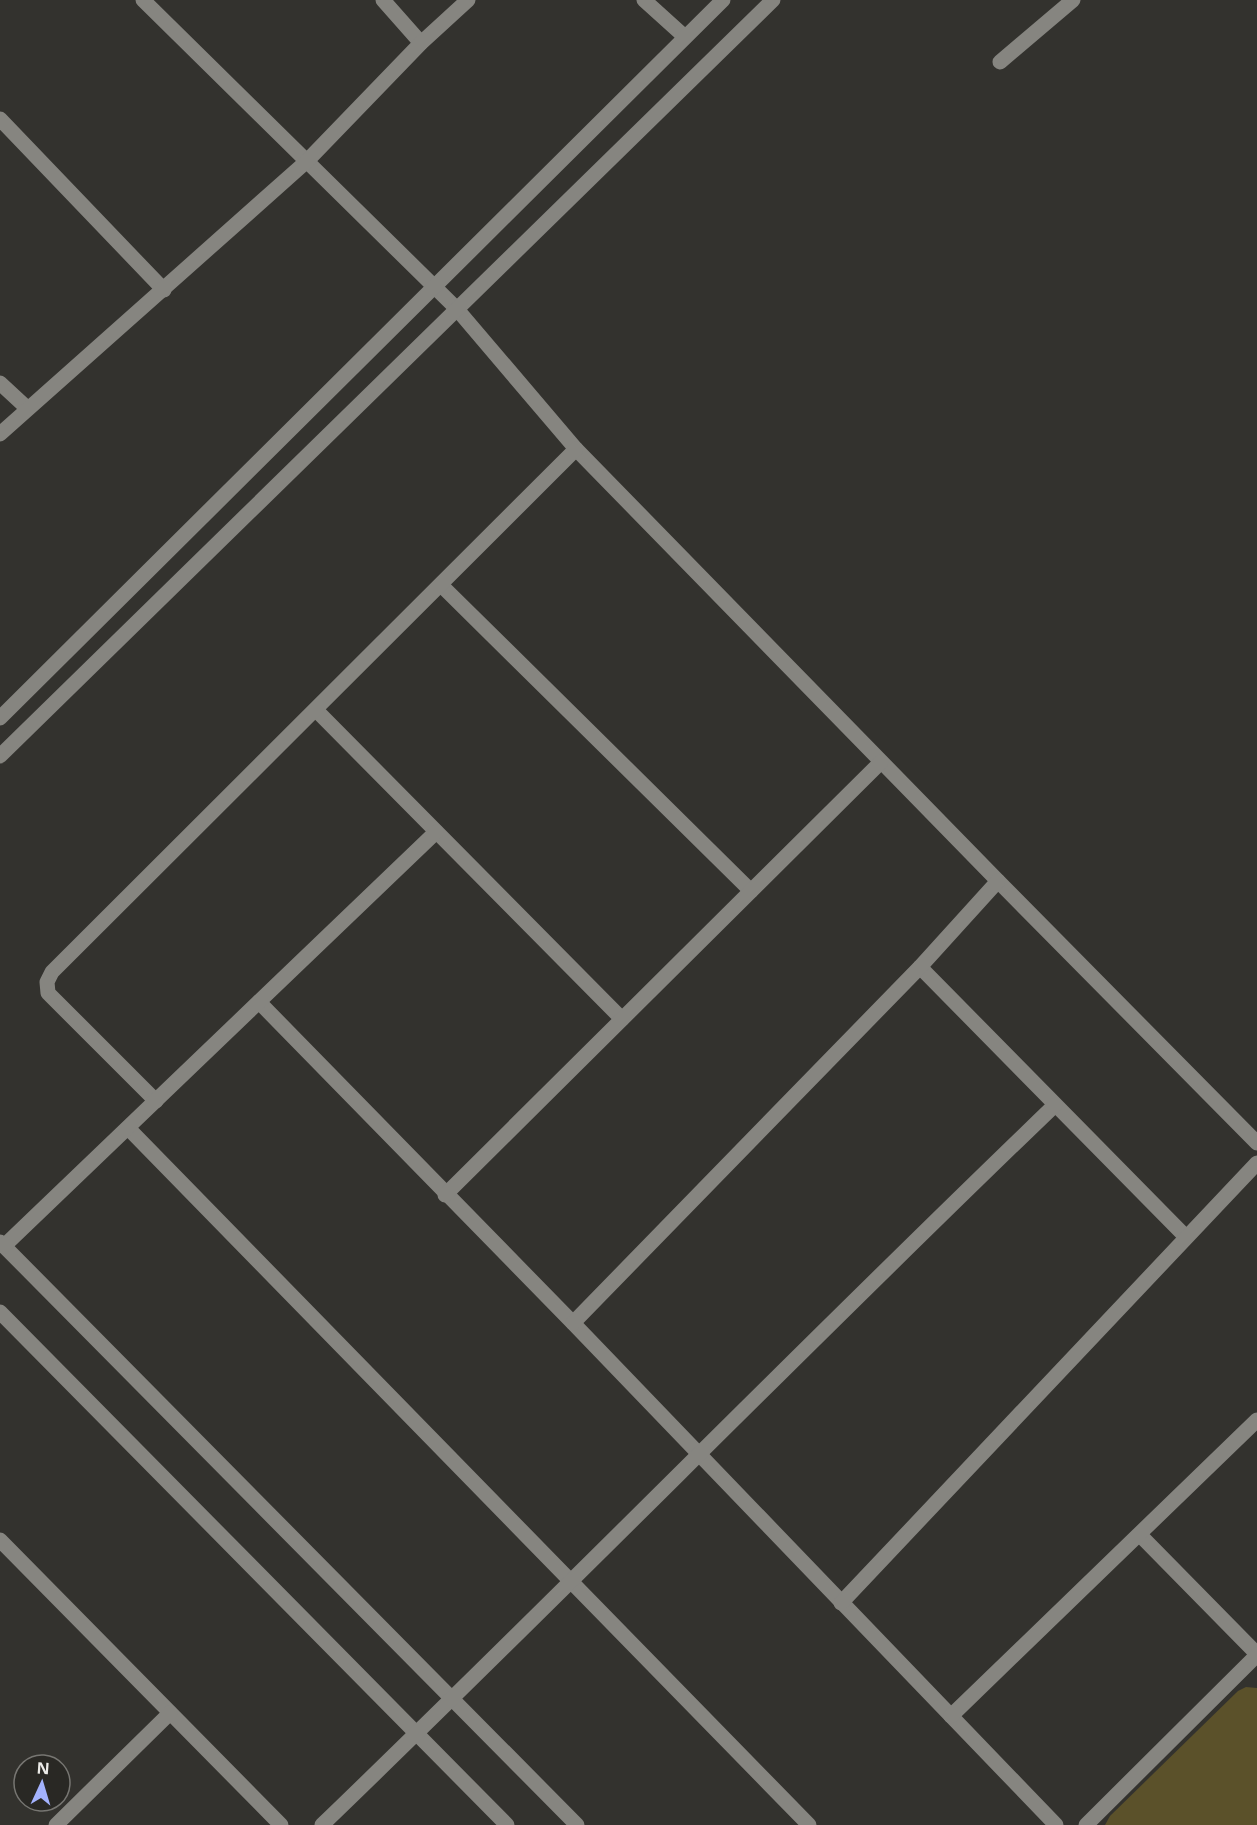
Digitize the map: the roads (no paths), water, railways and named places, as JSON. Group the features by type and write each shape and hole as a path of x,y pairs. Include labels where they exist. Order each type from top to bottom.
{"street":[{"path":"143,0 456,308 576,449 1257,1143"},
{"path":"383,0 421,43"},
{"path":"0,434 307,161 421,43 468,0"},
{"path":"644,0 685,37"},
{"path":"0,718 723,0"},
{"path":"0,756 773,0"},
{"path":"1000,62 1073,0"},
{"path":"0,119 164,290"},
{"path":"0,383 27,408"},
{"path":"156,1101 48,993 46,982 52,972 576,449"},
{"path":"441,585 751,891"},
{"path":"316,710 622,1019"},
{"path":"445,1195 881,762"},
{"path":"436,832 128,1128 2,1244 577,1825"},
{"path":"573,1323 920,968 998,881"},
{"path":"920,968 1186,1237"},
{"path":"259,1002 445,1195 573,1323 1056,1825"},
{"path":"322,1825 699,1456 877,1276 1055,1105"},
{"path":"128,1128 808,1825"},
{"path":"841,1603 1257,1163"},
{"path":"0,1311 507,1825"},
{"path":"951,1716 1257,1420"},
{"path":"1086,1825 1257,1654 1140,1535"},
{"path":"0,1540 281,1825"},
{"path":"56,1825 170,1713"}]}
